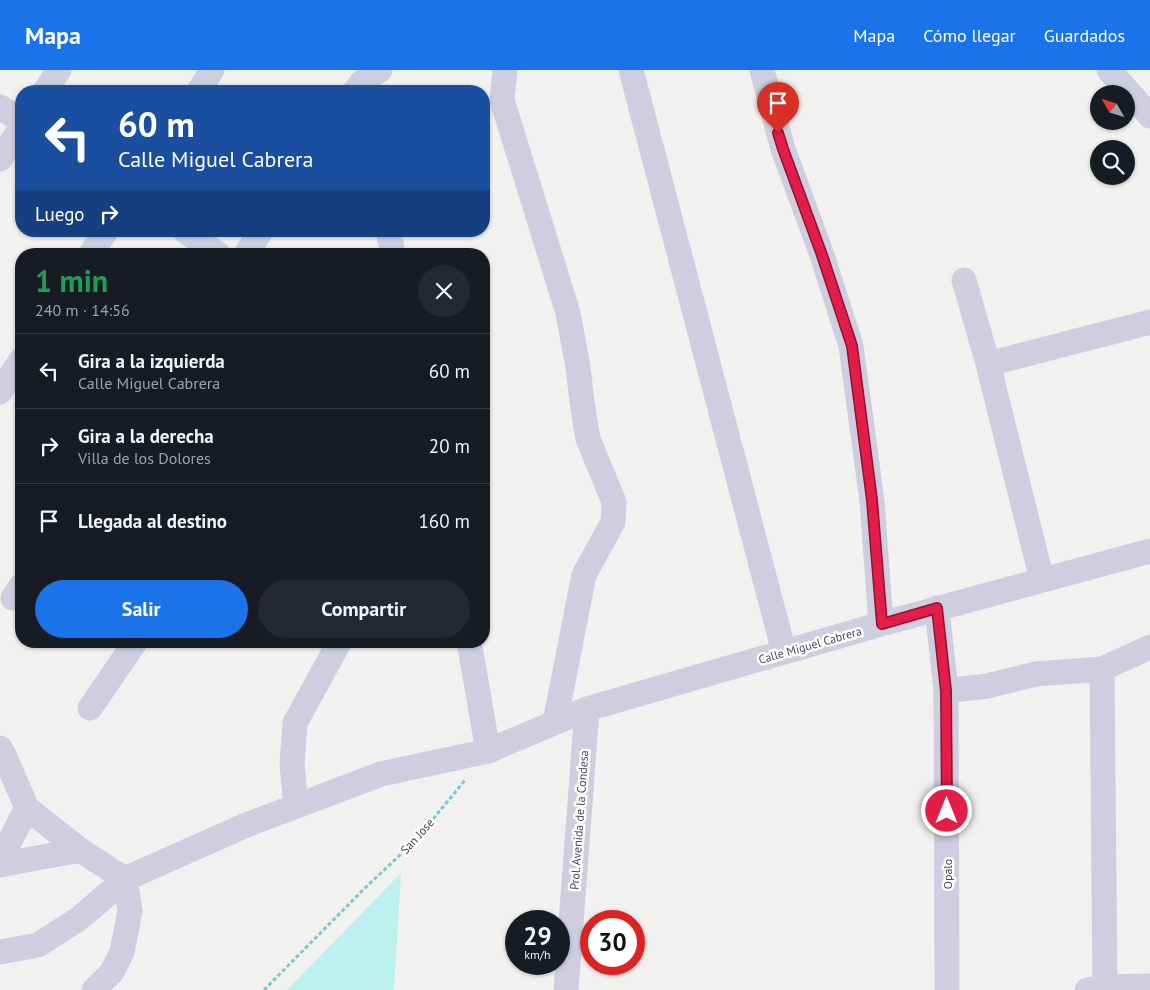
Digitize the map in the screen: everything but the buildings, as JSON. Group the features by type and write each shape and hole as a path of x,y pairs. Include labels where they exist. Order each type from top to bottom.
{"street":[{"path":"49,85 59,70"},
{"path":"202,85 212,70"},
{"path":"360,85 380,70"},
{"path":"381,85 385,70"},
{"path":"505,70 502,100 568,313 588,440 614,502 613,522 584,575 555,722"},
{"path":"631,70 784,652"},
{"path":"762,70 783,149 822,255 852,346 872,500 882,624"},
{"path":"1110,70 1150,116"},
{"path":"0,107 15,117"},
{"path":"0,159 15,137"},
{"path":"96,248 102,237"},
{"path":"194,237 209,248"},
{"path":"250,248 257,237"},
{"path":"964,280 988,364 1042,580"},
{"path":"988,364 1150,322"},
{"path":"0,392 15,369"},
{"name":"Calle Miguel Cabrera","path":"587,709 937,608 1150,551"},
{"name":"Opalo","path":"937,608 946,691 947,990"},
{"path":"90,708 131,648"},
{"path":"296,806 292,764 296,723 336,648"},
{"path":"470,648 488,751"},
{"path":"946,691 988,686 1036,674 1102,669 1150,648"},
{"path":"1102,669 1099,989 1150,986"},
{"path":"0,952 38,945 80,918 125,879 244,826 381,774 488,751 587,709"},
{"name":"Prol. Avenida de la Condesa","path":"566,990 587,709"},
{"path":"0,748 4,755 15,816 0,860"},
{"path":"15,816 80,850 125,879 130,911 122,952 112,972 94,990"},
{"path":"0,865 80,850"}],"path":[{"name":"San Jose","path":"264,990 358,894 415,841 488,751"}],"shaded area":[{"path":"401,873 394,990 287,990"}],"route":[{"path":"778,133 822,255 852,346 872,500 882,624 937,608 946,691 947,811"}]}
